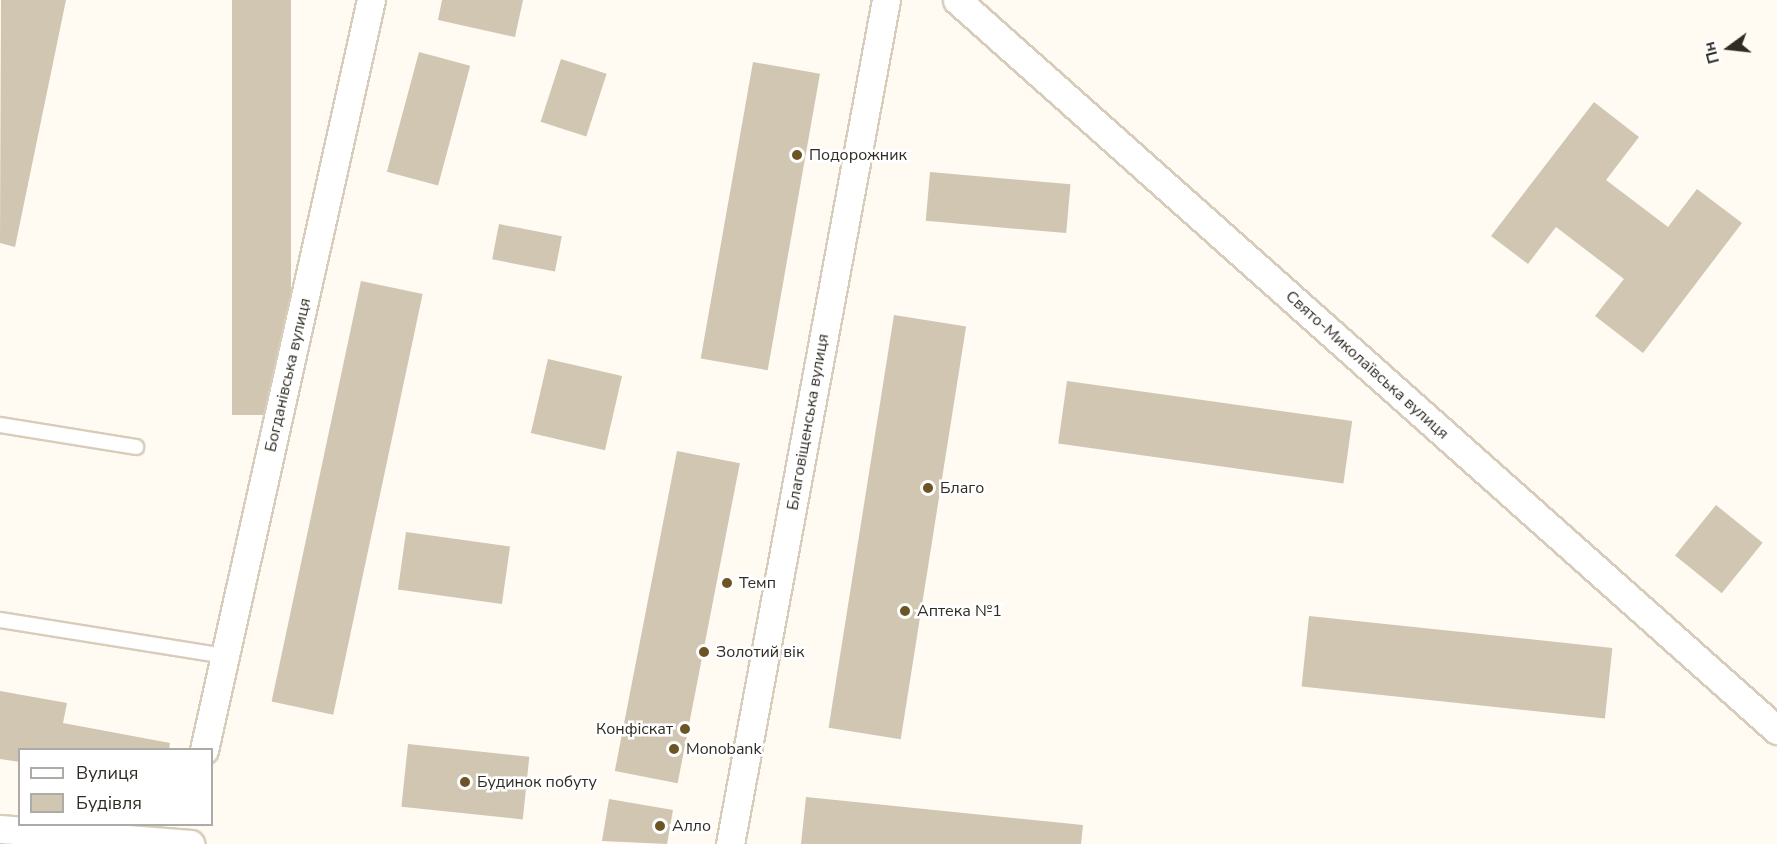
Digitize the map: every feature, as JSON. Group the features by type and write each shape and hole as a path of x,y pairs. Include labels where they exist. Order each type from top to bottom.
{"street":[{"name":"Богданівська вулиця","path":"204,748 371,0"},
{"name":"Благовіщенська вулиця","path":"730,844 886,0"},
{"name":"Свято-Миколаївська вулиця","path":"957,0 1777,730"},
{"path":"0,829 190,844"}],"lane":[{"path":"0,425 136,447"},
{"path":"0,620 225,656"}],"building":[{"path":"1,0 66,0 15,247 0,243"},
{"path":"232,0 291,0 291,415 232,415"},
{"path":"442,0 523,0 515,37 438,20"},
{"path":"419,52 470,66 438,185 387,172"},
{"path":"561,59 607,74 586,137 541,122"},
{"path":"753,62 820,74 768,370 701,358"},
{"path":"1594,102 1639,137 1606,180 1668,227 1697,189 1742,223 1643,353 1595,316 1624,279 1556,227 1528,264 1491,236"},
{"path":"930,172 1070,184 1066,233 926,221"},
{"path":"499,224 562,236 555,272 492,259"},
{"path":"361,281 423,294 333,715 272,702"},
{"path":"894,315 966,326 901,739 829,728"},
{"path":"548,359 622,376 605,450 531,433"},
{"path":"1067,381 1352,421 1343,483 1058,443"},
{"path":"677,451 740,463 678,783 615,771"},
{"path":"1716,505 1763,543 1722,593 1675,556"},
{"path":"406,532 510,547 502,604 398,589"},
{"path":"1309,616 1612,648 1605,718 1302,687"},
{"path":"0,691 67,703 63,723 170,743 169,748 18,748 18,762 0,759"},
{"name":"Будинок побуту","path":"408,744 529,757 523,819 401,807"},
{"path":"806,797 1083,825 1081,844 801,844"},
{"path":"609,799 673,810 667,844 602,841"}],"place":[{"name":"Подорожник","path":"797,155"},
{"name":"Благо","path":"928,488"},
{"name":"Темп","path":"727,583"},
{"name":"Аптека №1","path":"905,611"},
{"name":"Золотий вік","path":"704,652"},
{"name":"Конфіскат","path":"685,729"},
{"name":"Monobank","path":"674,749"},
{"name":"Будинок побуту","path":"465,782"},
{"name":"Алло","path":"660,826"}]}
